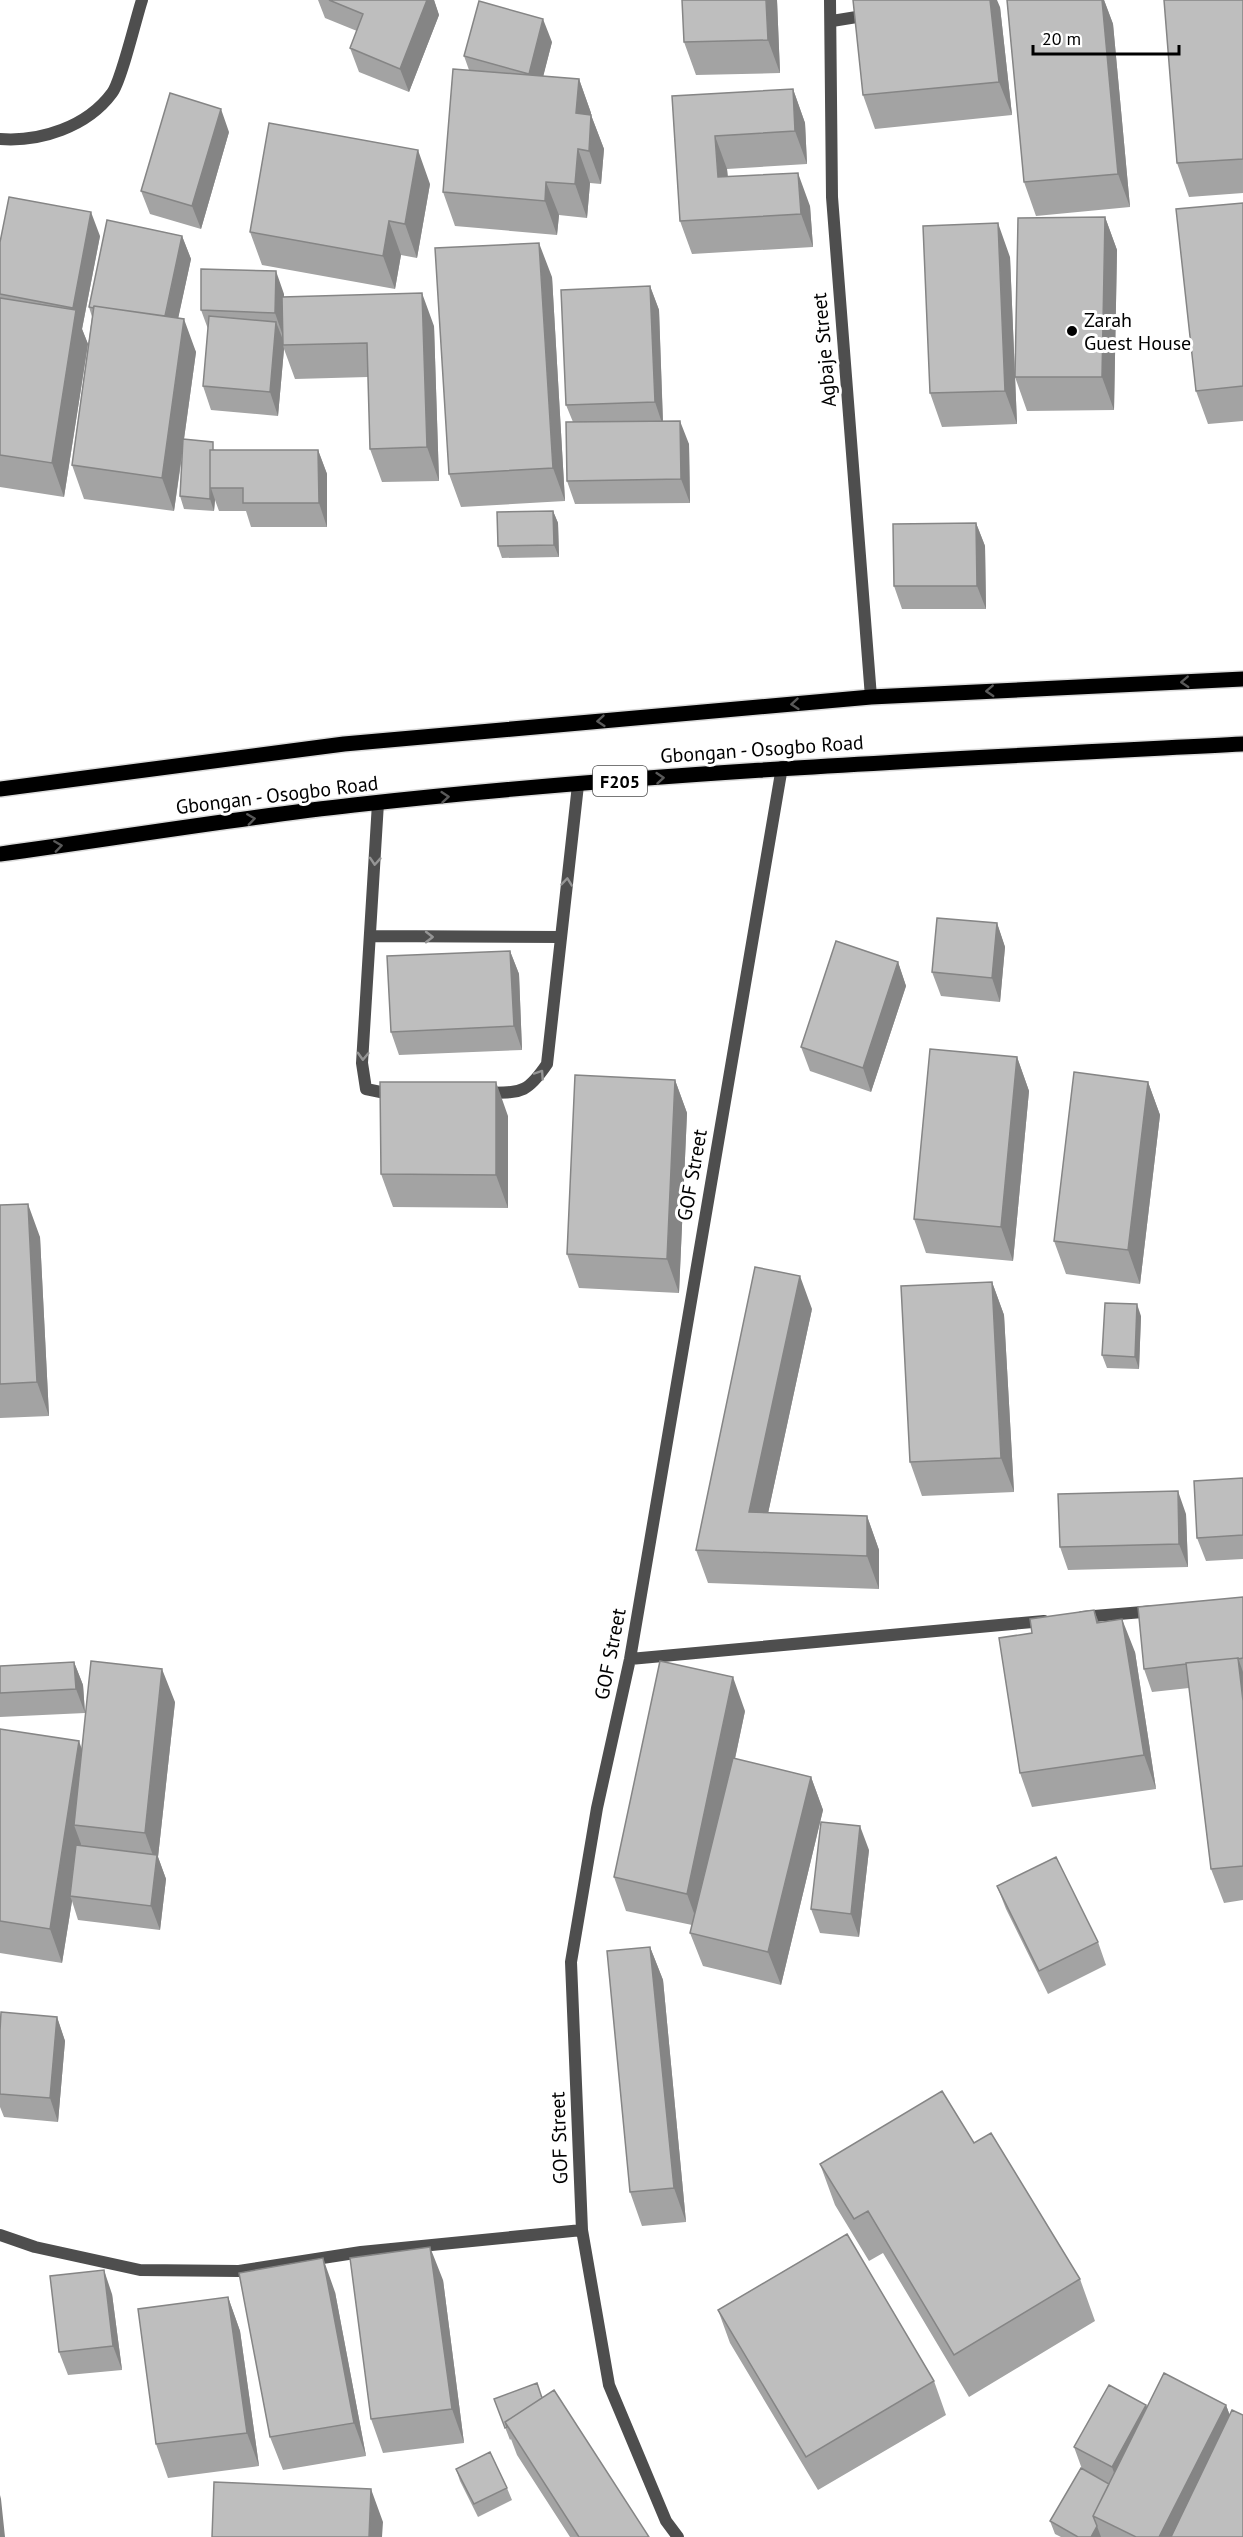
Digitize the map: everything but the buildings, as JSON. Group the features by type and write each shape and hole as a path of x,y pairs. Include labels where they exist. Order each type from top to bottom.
{"main road":[{"name":"Gbongan - Osogbo Road","path":"0,789 344,744 872,697 1243,679"},
{"name":"Gbongan - Osogbo Road","path":"0,854 378,803 578,785 782,767 1243,744"}],"street":[{"path":"0,138 21,140 74,127 113,93 142,0"},
{"name":"Agbaje Street","path":"830,0 832,197 872,697"},
{"path":"832,21 877,14"},
{"name":"GOF Street","path":"678,2537 666,2521 609,2385 582,2230 571,1962 597,1808 630,1659 782,767"},
{"path":"470,1093 514,1092 532,1086 547,1064 578,785"},
{"path":"378,803 362,1063 366,1089 391,1095 413,1095"},
{"path":"370,936 561,938"},
{"path":"630,1659 1172,1609"},
{"path":"0,2235 34,2247 140,2270 239,2271 362,2252 582,2230"}],"place":[{"name":"Zarah Guest House","path":"1072,331"}]}
